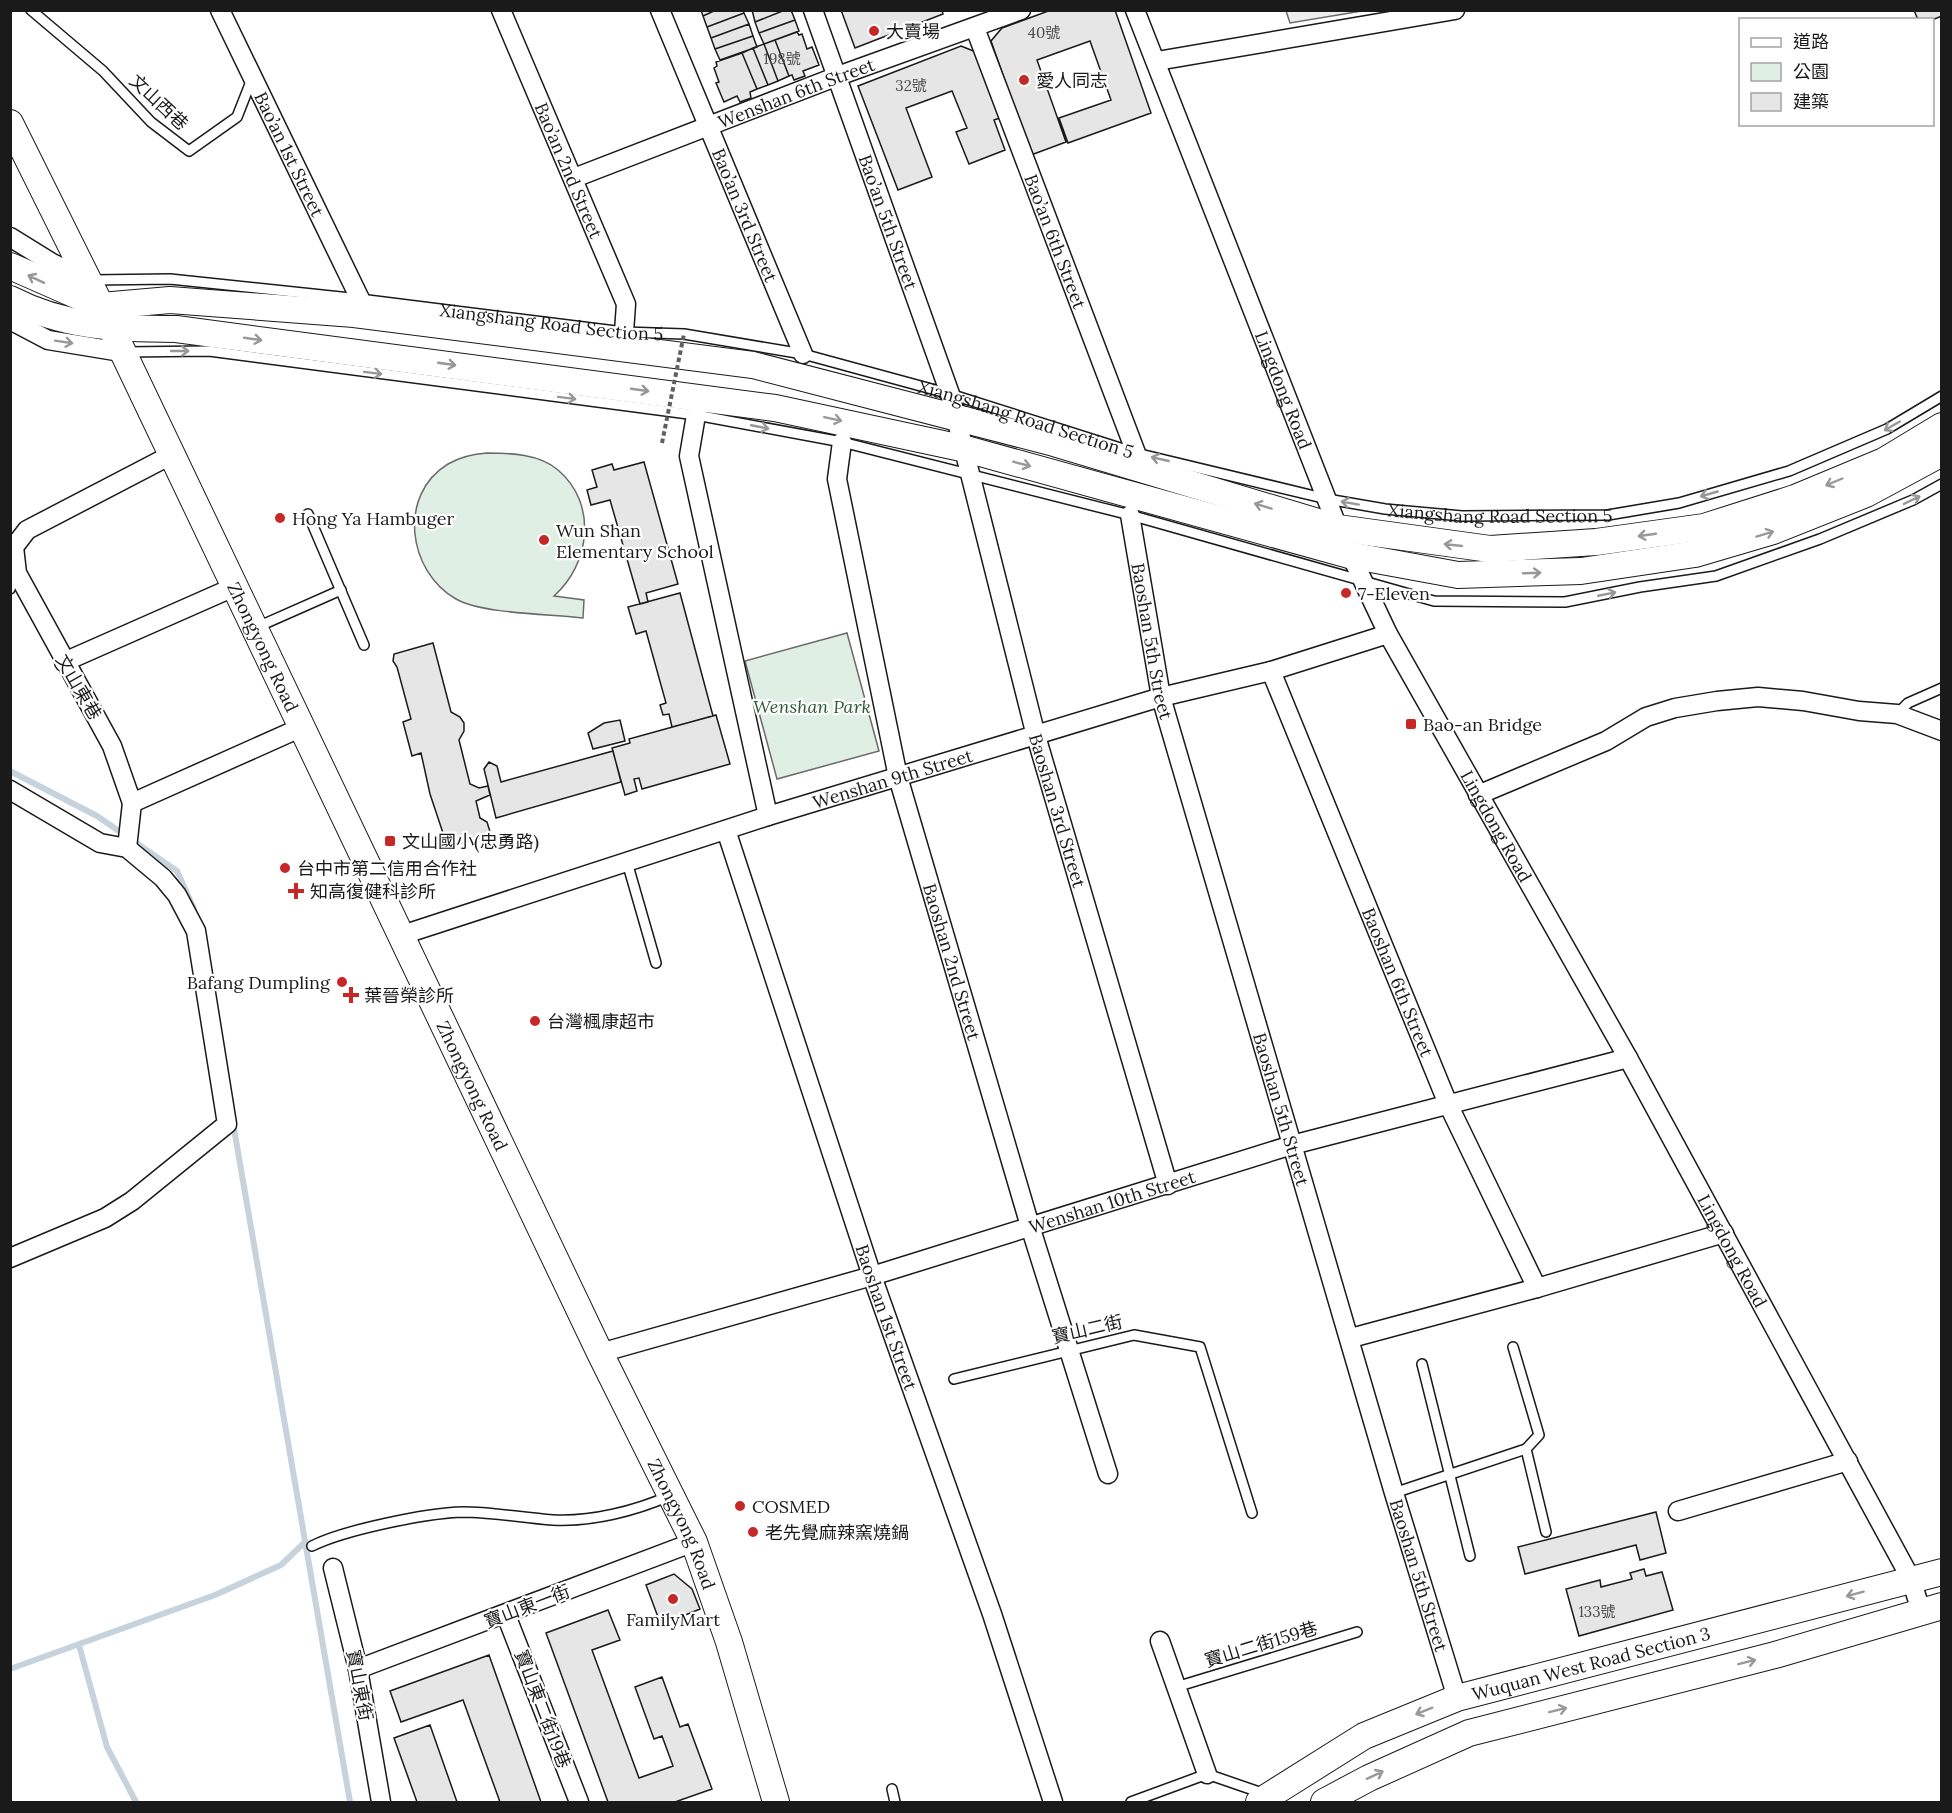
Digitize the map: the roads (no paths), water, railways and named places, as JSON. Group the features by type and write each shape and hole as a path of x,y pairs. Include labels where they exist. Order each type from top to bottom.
{"main road":[{"name":"Zhongyong Road","path":"10,123 101,306 399,936 600,1353 694,1542 729,1642 776,1803"},
{"path":"10,266 101,306"},
{"name":"Xiangshang Road Section 5","path":"10,299 77,322 116,340 176,328 776,408 958,423 1349,555 1458,575 1581,571 1695,554 1773,531 1866,494 1941,453"},
{"name":"Xiangshang Road Section 5","path":"101,306 170,300 354,314 753,364 1338,528 1411,540 1490,549 1596,542 1704,527 1795,498 1884,461 1941,426"},
{"name":"Wuquan West Road Section 3","path":"1270,1800 1364,1736 1457,1698 1941,1572"},
{"name":"Wuquan West Road Section 3","path":"1324,1803 1369,1778 1469,1733 1775,1655 1931,1609"}],"street":[{"name":"Bao’an 1st Street","path":"220,10 360,299"},
{"name":"Bao’an 2nd Street","path":"501,10 626,304 624,332"},
{"name":"Bao’an 3rd Street","path":"660,10 803,354"},
{"name":"Bao’an 5th Street","path":"813,10 958,423"},
{"name":"Wenshan 6th Street","path":"574,178 838,76 1021,10"},
{"name":"Lingdong Road","path":"1135,10 1157,61 1338,528 1362,582 1388,634 1628,1058 1911,1579 1931,1609"},
{"path":"1157,61 1455,10"},
{"name":"Bao’an 6th Street","path":"975,28 1136,453"},
{"path":"10,237 52,263 88,280"},
{"path":"10,320 48,340 116,340"},
{"path":"696,415 689,456 768,816"},
{"name":"Baoshan 3rd Street","path":"958,423 1036,736 1168,1185"},
{"name":"Baoshan 2nd Street","path":"842,442 837,479 898,777 1030,1226 1108,1474"},
{"name":"文山東巷","path":"132,804 112,746 14,581 14,547 27,530 171,455"},
{"name":"Baoshan 5th Street","path":"1130,515 1161,697 1351,1338 1394,1493 1457,1698"},
{"path":"64,662 234,587"},
{"name":"Wenshan 9th Street","path":"399,936 768,816 1161,697 1271,671 1388,634"},
{"name":"Baoshan 6th Street","path":"1271,671 1448,1104 1537,1288"},
{"path":"1478,795 1606,741 1646,717 1675,708 1758,697 1897,714 1941,731"},
{"path":"126,848 132,804 300,728"},
{"path":"10,790 100,843 126,848 163,878 177,895 196,931 227,1124 132,1201 105,1218 10,1258"},
{"name":"Baoshan 1st Street","path":"726,830 872,1276 992,1614 1053,1803"},
{"name":"Wenshan 10th Street","path":"600,1353 872,1276 1292,1145 1628,1058"},
{"path":"1351,1338 1537,1288 1724,1233"},
{"path":"1678,1511 1848,1461"},
{"name":"寶山東一街","path":"358,1669 506,1615 694,1542"},
{"name":"寶山東街","path":"333,1568 358,1669 381,1803"},
{"name":"寶山東二街19巷","path":"506,1615 579,1803"},
{"path":"1160,1641 1207,1774"}],"lane":[{"name":"文山西巷","path":"31,10 103,71 151,122 189,151 237,117 252,78"},
{"name":"Xiangshang Road Section 5","path":"88,280 170,279 360,299 624,332 684,334 803,354 958,423 1136,453 1327,499 1395,510 1462,516 1533,518 1618,513 1679,503 1789,471 1887,429 1941,396"},
{"path":"116,340 696,415 842,442 1130,515 1434,601 1565,602 1640,587 1716,576 1820,539 1913,500 1941,484"},
{"path":"308,514 364,645"},
{"path":"254,629 340,590"},
{"path":"1897,714 1908,703 1941,688"},
{"path":"627,862 656,963"},
{"name":"寶山二街","path":"954,1379 1070,1348 1134,1335 1200,1347 1252,1513"},
{"path":"1394,1493 1526,1449 1539,1435 1514,1347"},
{"path":"1422,1364 1470,1556"},
{"path":"1526,1449 1546,1532"},
{"path":"312,1546 390,1523 460,1512 555,1520 581,1519 646,1506 671,1495"},
{"name":"寶山二街159巷","path":"1176,1687 1357,1632"},
{"path":"1131,1803 1207,1774 1270,1800"},
{"path":"892,1789 895,1803"}],"waterway":[{"path":"10,771 97,816 177,871 194,909"},
{"path":"233,1123 350,1802"},
{"path":"10,1669 215,1595 281,1565 304,1543"},
{"path":"79,1645 107,1747 136,1802"}],"place":[{"name":"大賣場","path":"874,31"},
{"name":"愛人同志","path":"1024,80"},
{"name":"Hong Ya Hambuger","path":"280,518"},
{"name":"Wun Shan Elementary School","path":"544,540"},
{"name":"7-Eleven","path":"1346,593"},
{"name":"Bao-an Bridge","path":"1411,724"},
{"name":"文山國小(忠勇路)","path":"390,841"},
{"name":"台中市第二信用合作社","path":"285,868"},
{"name":"知高復健科診所","path":"296,891"},
{"name":"Bafang Dumpling","path":"342,982"},
{"name":"葉晉榮診所","path":"351,995"},
{"name":"台灣楓康超市","path":"535,1021"},
{"name":"COSMED","path":"740,1506"},
{"name":"老先覺麻辣窯燒鍋","path":"753,1532"},
{"name":"FamilyMart","path":"673,1599"}],"park label":[{"name":"Wenshan Park","path":"812,706"}]}
